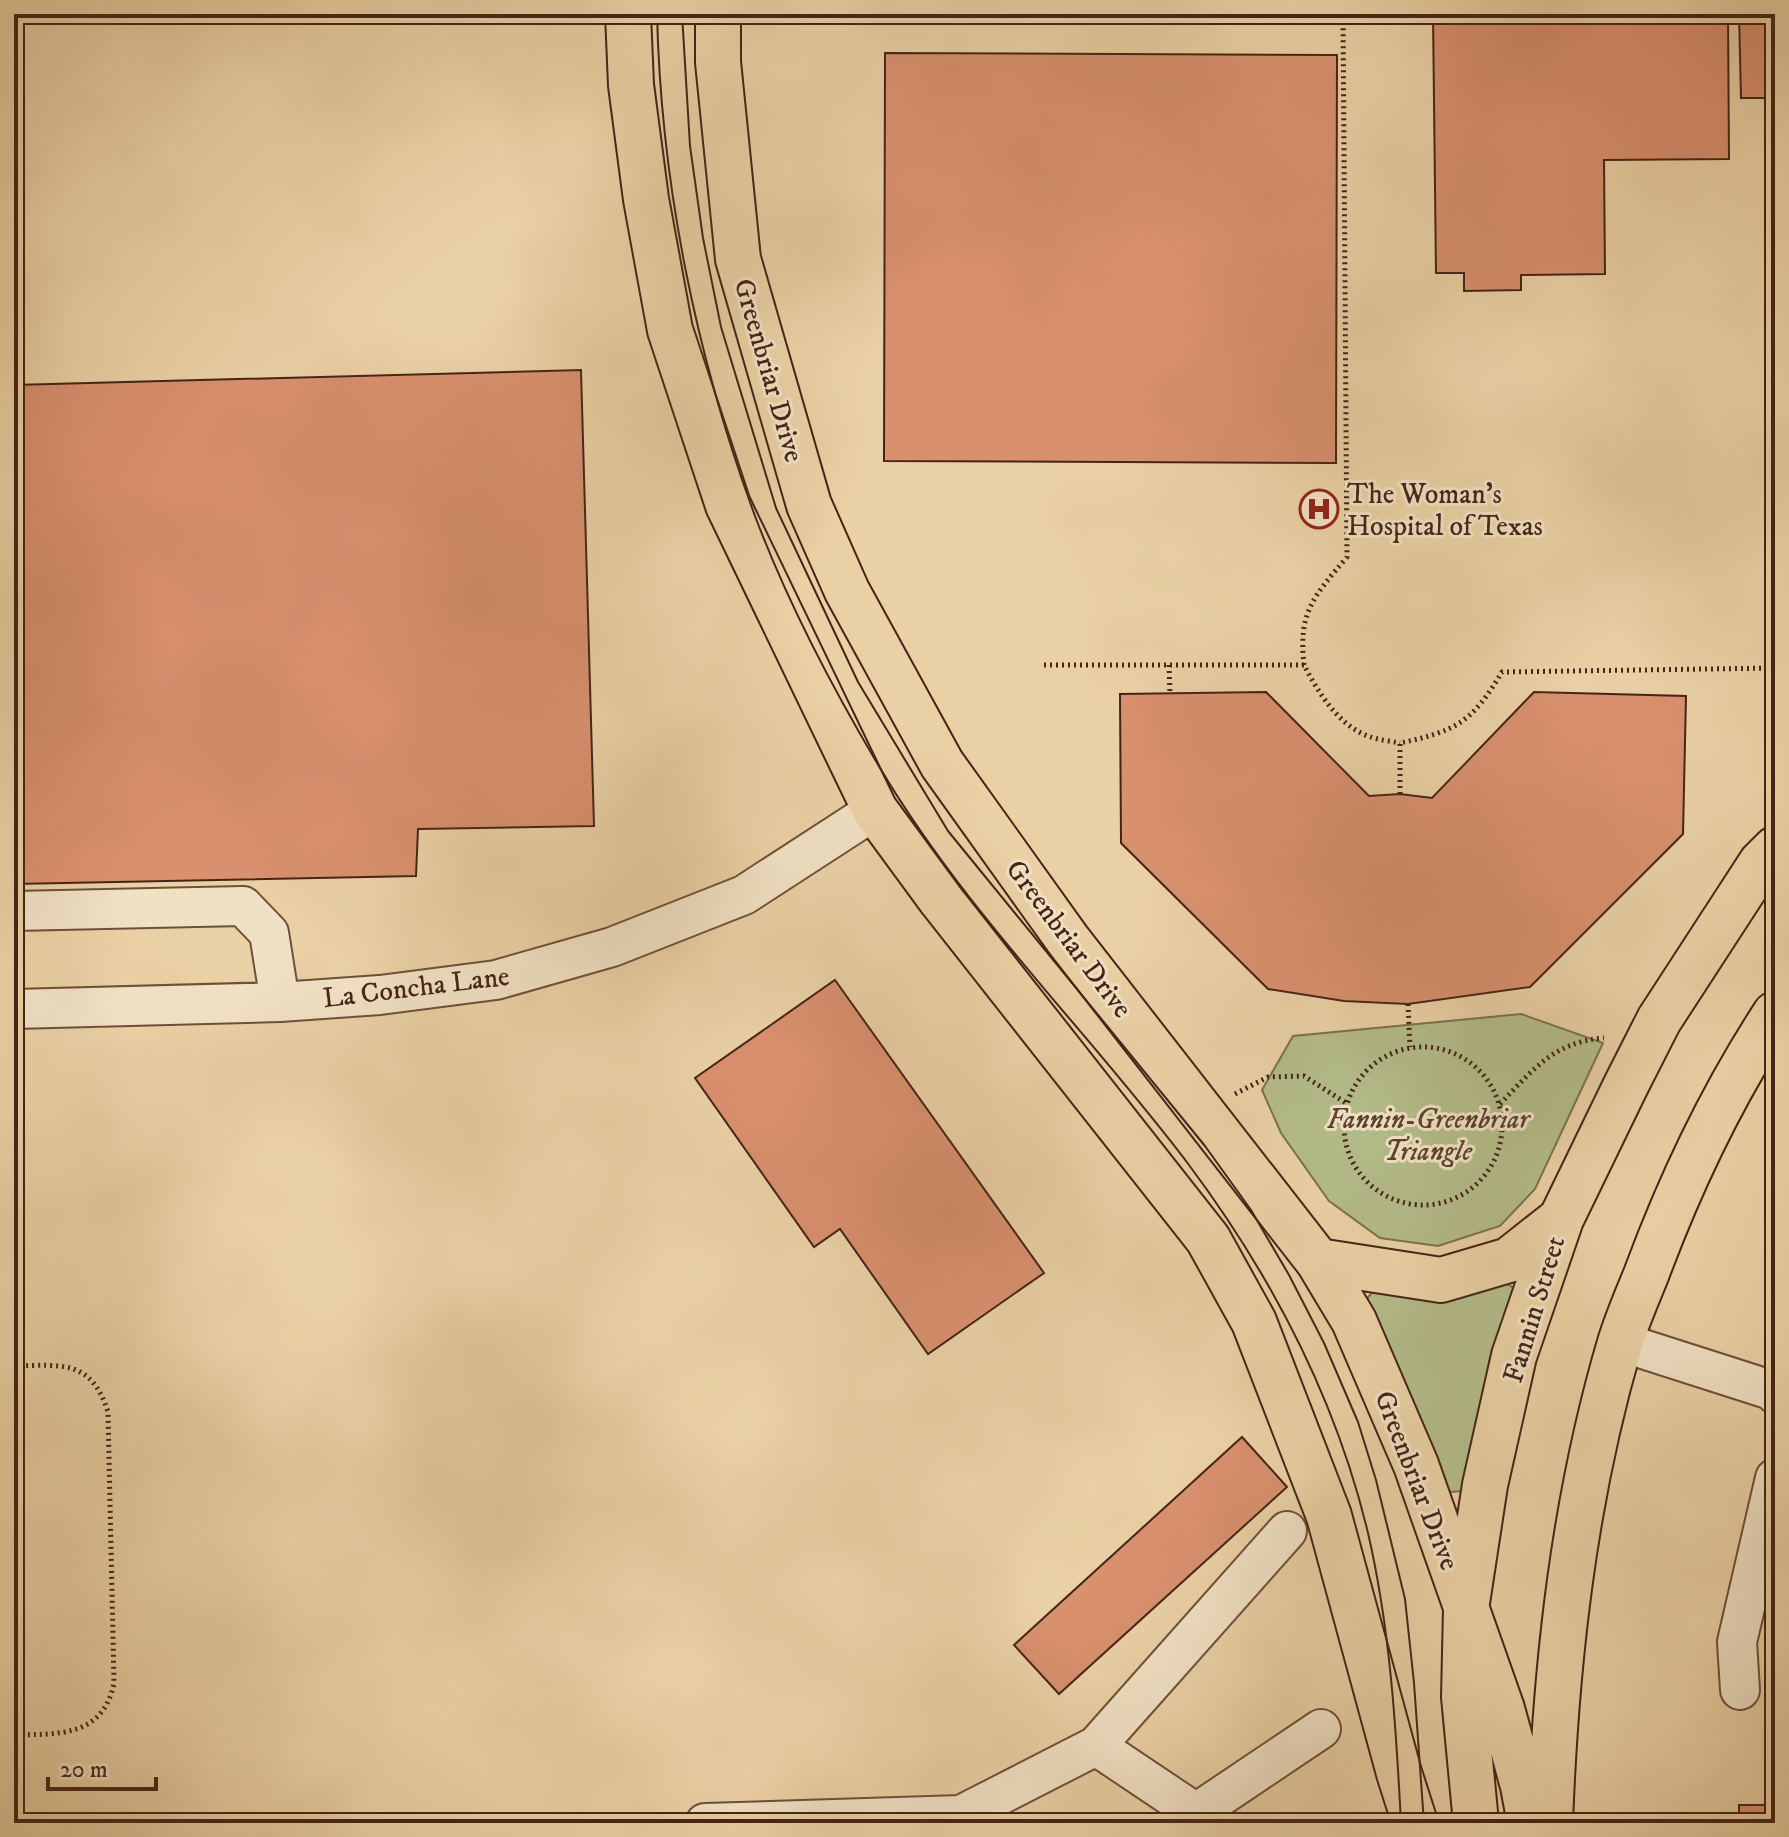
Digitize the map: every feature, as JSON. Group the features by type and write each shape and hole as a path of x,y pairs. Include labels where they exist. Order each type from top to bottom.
{"main road":[{"path":"628,14 631,85 642,170 670,330 728,505 875,810 941,900 1208,1239 1254,1322 1329,1516 1415,1823"},
{"name":"Greenbriar Drive","path":"718,14 718,62 738,259 816,520 847,591 942,764 1068,940 1318,1261 1354,1321 1410,1450 1502,1709 1530,1823"},
{"name":"Fannin Street","path":"1476,1823 1464,1697 1466,1609 1485,1485 1514,1356 1561,1219 1659,1020 1761,863 1775,849"},
{"path":"1550,1823 1553,1738 1567,1593 1586,1483 1621,1342 1670,1211 1739,1069 1775,1014"},
{"path":"1318,1261 1441,1280 1509,1260 1561,1219"}],"street":[{"name":"La Concha Lane","path":"14,1009 280,1002 380,995 496,980 612,947 744,895 875,810"},
{"path":"14,911 243,906 269,933 280,1002"},
{"path":"1621,1342 1774,1391 1775,1394"},
{"path":"1740,1690 1737,1642 1775,1478"},
{"path":"705,1823 961,1815 1096,1746 1287,1531"},
{"path":"1096,1746 1196,1813 1321,1729"}],"path":[{"path":"1343,14 1347,557 1309,604 1301,637 1304,665 1317,689 1338,716 1366,736 1400,743 1434,736 1460,725 1483,704 1502,672 1775,668"},
{"path":"1044,665 1304,665"},
{"path":"1169,665 1170,693"},
{"path":"1400,743 1400,794"},
{"path":"1408,1004 1410,1047"},
{"path":"1500,1104 1545,1057 1587,1039 1609,1038"},
{"path":"1410,1047 1430,1047 1457,1054 1487,1078 1500,1104 1501,1142 1494,1163 1469,1191 1433,1205 1413,1205 1387,1197 1368,1183 1351,1161 1343,1127 1346,1103 1355,1083 1374,1063 1410,1047"},
{"path":"1204,1113 1268,1077 1304,1076 1346,1103"},
{"path":"14,1366 77,1369 94,1381 108,1412 114,1683 104,1712 86,1725 67,1733 14,1735"}],"green space":[{"name":"Fannin-Greenbriar Triangle","path":"1521,1014 1603,1043 1535,1189 1500,1226 1438,1246 1380,1238 1329,1201 1281,1133 1262,1090 1293,1036"},
{"path":"1505,1282 1517,1291 1464,1491 1449,1492 1364,1302 1375,1289 1426,1298"}],"building":[{"path":"1433,14 1728,14 1729,159 1604,160 1605,274 1521,275 1521,290 1464,291 1464,273 1436,273"},
{"path":"1739,14 1775,14 1775,98 1741,98"},
{"path":"885,53 1337,55 1336,463 884,461"},
{"path":"581,370 594,826 418,829 416,876 14,884 14,385"},
{"path":"1266,692 1369,796 1400,794 1432,798 1534,692 1686,696 1683,834 1530,987 1408,1004 1344,1001 1268,989 1121,843 1120,694"},
{"path":"835,980 1044,1273 928,1354 840,1229 814,1247 695,1078"},
{"path":"1242,1437 1287,1487 1059,1694 1014,1645"},
{"path":"1739,1805 1765,1805 1765,1823 1739,1823"}],"tram line":[{"path":"657,14 666,142 685,269 715,394 768,548 828,676 914,821 989,922 1189,1165 1247,1250 1297,1340 1338,1434 1376,1569 1387,1641 1401,1823"},
{"path":"682,14 690,146 703,238 721,327 776,508 858,682 948,831 1205,1146 1251,1210 1324,1343 1358,1422 1376,1480 1405,1599 1424,1823"}],"place":[{"name":"The Woman's Hospital of Texas","path":"1319,509"}]}
